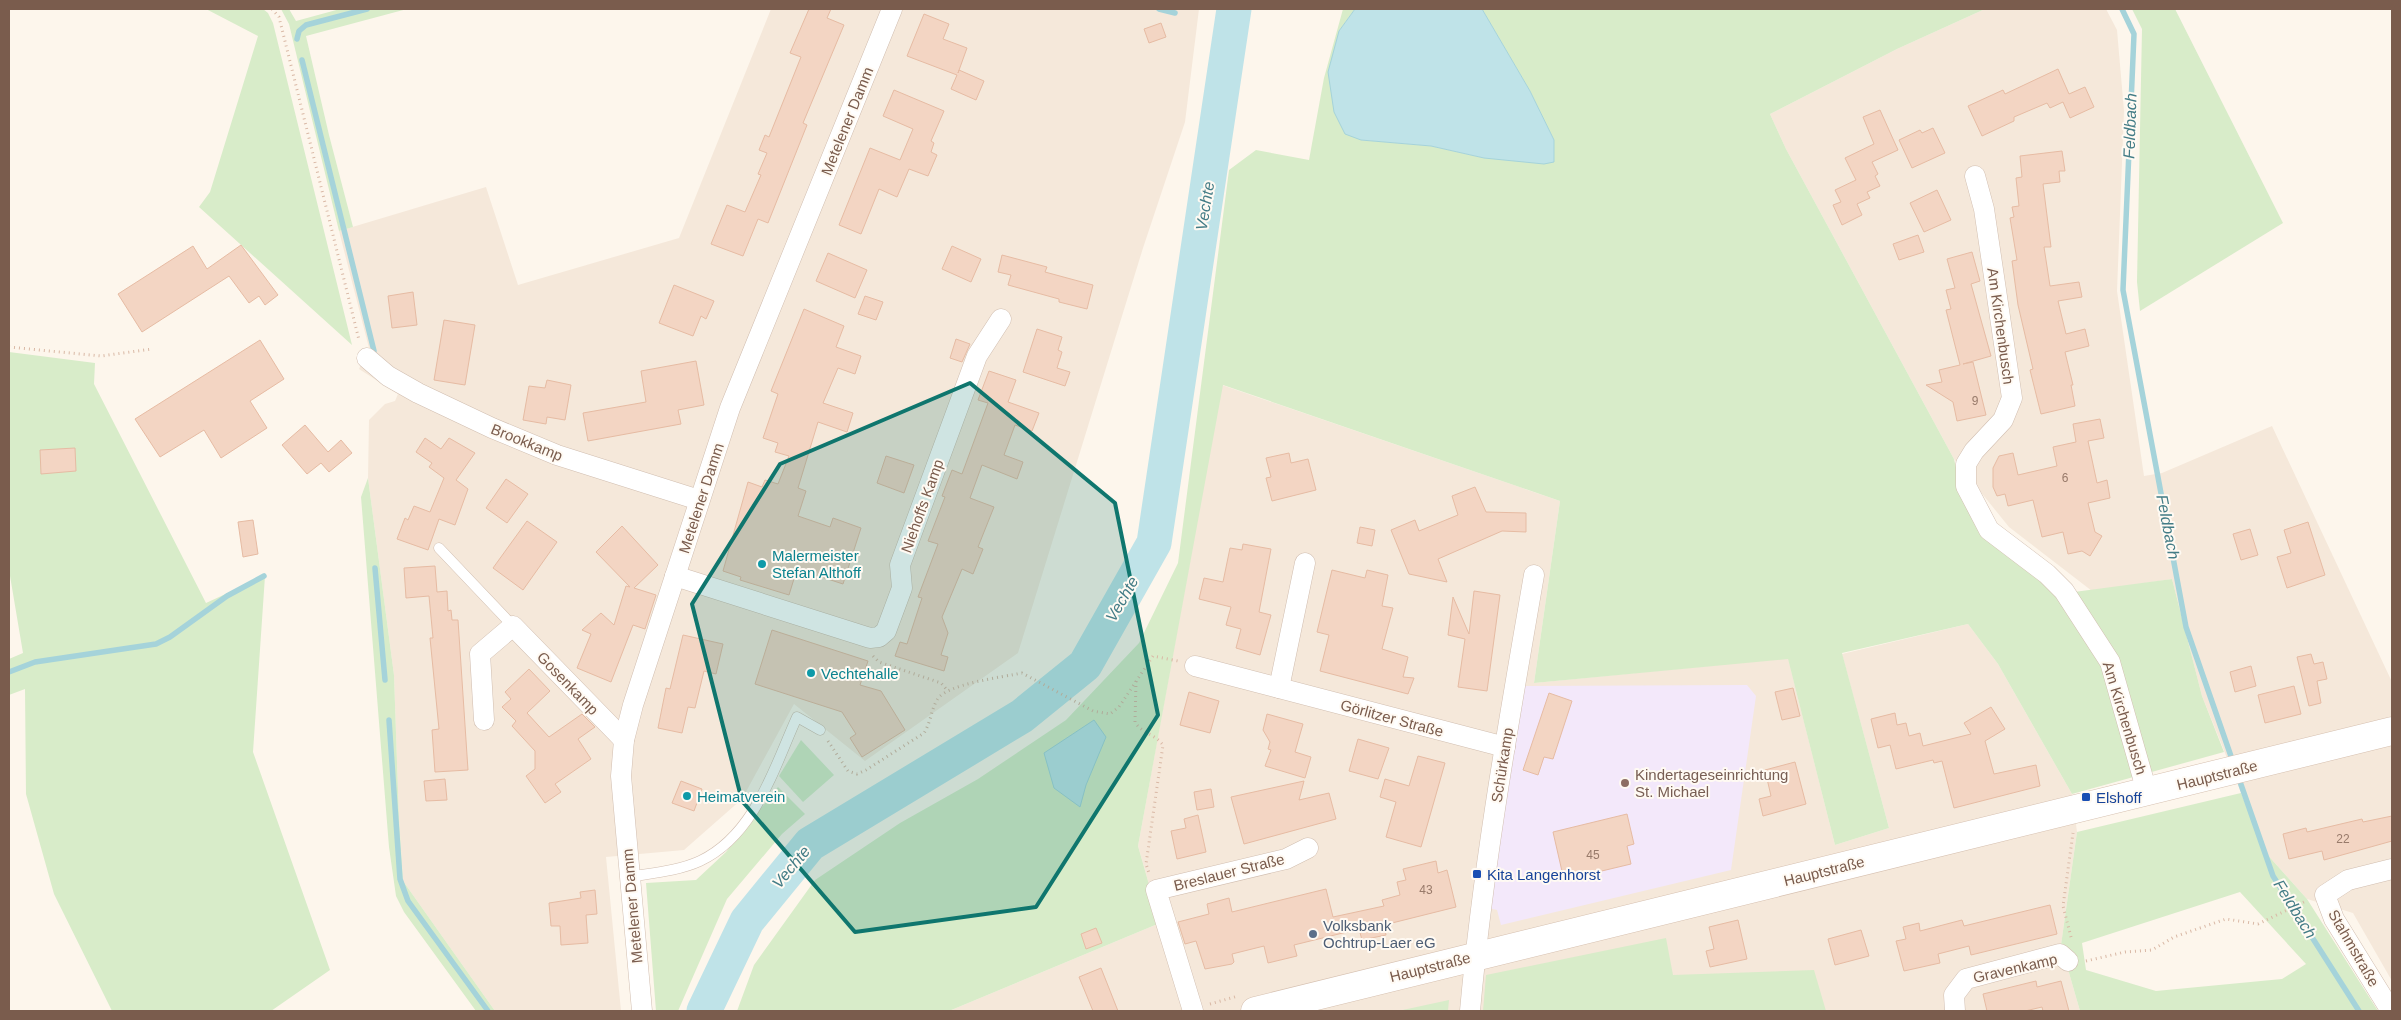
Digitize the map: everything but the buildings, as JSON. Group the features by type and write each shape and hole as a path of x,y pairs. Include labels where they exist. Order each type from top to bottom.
{"main road":[{"name":"Hauptstraße","path":"1255,1011 2392,731"}],"street":[{"name":"Metelener Damm","path":"642,1011 621,776 624,740 633,705 730,408 892,9"},
{"name":"Am Kirchenbusch","path":"1975,176 1984,209 2012,398 2003,420 1974,451 1966,464 1966,486 1990,530 2064,590 2110,662 2147,792"},
{"name":"Niehoffs Kamp","path":"675,576 870,638 879,637 886,631 902,588 900,565 977,356 1002,319"},
{"name":"Brookkamp","path":"367,358 388,376 418,393 556,455 700,500"},
{"path":"1279,688 1305,564"},
{"name":"Schürkamp","path":"1470,1011 1475,956 1504,747 1534,575"},
{"path":"484,720 480,654 513,626"},
{"name":"Gosenkamp","path":"513,626 624,740"},
{"name":"Görlitzer Straße","path":"1196,666 1504,747"},
{"name":"Breslauer Straße","path":"1193,1011 1156,890 1286,858 1308,848"},
{"name":"Stahmstraße","path":"2391,1011 2334,919 2325,895 2348,880 2392,869"},
{"name":"Gravenkamp","path":"1955,1011 1954,995 1966,979 2060,954 2073,962"}],"lane":[{"name":"Gosenkamp","path":"439,548 513,626"},
{"path":"629,877 676,869 700,860 723,846 743,825 756,806 797,717 820,730"}],"path":[{"path":"272,9 279,17 355,333 367,358"},
{"path":"9,347 101,356 152,349"},
{"path":"820,730 848,771 857,774 924,733 929,725 936,700 947,690 1022,672 1093,711 1110,714 1119,706 1153,656 1196,666"},
{"path":"879,662 941,683 947,690"},
{"path":"1136,680 1135,722 1138,728 1157,737 1163,745 1146,864 1156,890"},
{"path":"2072,828 2074,838 2063,906 2073,962 2125,952 2152,950 2174,937 2226,920 2258,924 2311,899"}],"highlighted area":[{"path":"970,383 1115,503 1158,715 1036,907 855,932 742,801 692,604 780,464"}],"shaded area":[{"path":"771,9 1199,9 1185,122 1143,248 1018,653 865,761 794,704 742,799 684,850 606,857 621,1011 495,1011 403,881 394,675 368,478 369,420 385,404 395,401 398,394 359,369 369,348 339,231 486,187 518,285 679,238"},
{"path":"1985,9 2106,9 2117,30 2124,111 2117,291 2144,476 2162,473 2272,426 2392,682 2392,981 2353,913 2307,899 2265,852 2202,696 2172,579 2092,591 2009,527 1954,459 1786,149 1770,114 1897,49"},
{"path":"1222,385 1560,501 1534,683 1788,658 1835,845 1889,828 1842,654 1968,624 1998,664 2072,794 2077,832 2061,945 2080,1011 949,1011 1160,923 1138,846"},
{"name":"Kindertageseinrichtung St. Michael","path":"1747,685 1756,696 1731,870 1501,925 1497,910 1488,908 1521,686"}],"green space":[{"path":"206,9 263,9 268,13 273,23 352,345 199,207 210,192 258,36"},
{"path":"281,9 289,9 296,21 340,9 407,9 306,36 353,227 339,231 289,24"},
{"path":"1343,9 1355,9 1339,31 1361,140 1431,146 1484,158 1554,140 1530,91 1482,9 1985,9 1897,49 1770,114 1786,149 1954,459 1961,489 2059,594 2172,579 2202,696 2224,752 2072,794 1998,664 1968,624 1842,653 1889,828 1835,845 1788,659 1534,683 1560,501 1223,385 1138,846 1160,923 949,1011 737,1011 754,965 815,880 900,823 978,779 1066,720 1139,643 1178,563 1229,170 1256,150 1309,160 1324,78"},
{"path":"2132,9 2175,9 2283,223 2140,311 2137,282 2142,29"},
{"path":"9,352 95,363 94,384 206,603 265,576 253,752 330,970 271,1011 112,1011 54,894 26,794 25,689 9,695 9,659 23,653 9,570"},
{"path":"368,478 394,675 403,881 495,1011 476,1011 404,912 396,896 389,847 361,497"},
{"path":"801,740 834,775 803,802 779,776"},
{"path":"778,787 805,814 782,834 727,899 678,1011 656,1011 646,883 696,880 726,852"},
{"path":"2241,793 2265,852 2307,899 2378,1011 2080,1011 2061,945 2077,832","holes":["2240,892 2306,964 2282,979 2156,991 2086,970 2082,943"]},
{"path":"1666,938 1673,975 1814,970 1826,1011 1483,1011 1486,975"},
{"path":"1449,1000 1448,1011 1398,1011"}],"water":[{"path":"1355,9 1482,9 1530,91 1554,140 1554,162 1544,164 1484,158 1431,146 1361,140 1345,134 1334,112 1328,72 1339,31"},
{"path":"1094,720 1106,737 1086,785 1080,807 1054,788 1044,753"}],"waterway":[{"path":"297,39 299,31 306,25 367,9"},
{"path":"1159,9 1175,13"},
{"name":"Vechte","path":"704,1011 747,921 810,844 1022,716 1085,665 1154,543 1234,9"},
{"name":"Feldbach","path":"2122,9 2134,34 2123,290 2186,627 2233,762"},
{"path":"302,60 374,351"},
{"path":"375,568 385,680"},
{"path":"9,672 35,662 156,644 170,637 227,596 264,576"},
{"path":"389,720 400,879 408,901 488,1011"},
{"name":"Feldbach","path":"2238,776 2273,876 2359,1011"}],"place":[{"name":"Malermeister Stefan Althoff","path":"762,564"},
{"name":"Vechtehalle","path":"811,673"},
{"name":"Kindertageseinrichtung St. Michael","path":"1625,783"},
{"name":"Heimatverein","path":"687,796"},
{"name":"Elshoff","path":"2086,797"},
{"name":"Kita Langenhorst","path":"1477,874"},
{"name":"Volksbank Ochtrup-Laer eG","path":"1313,934"}]}
